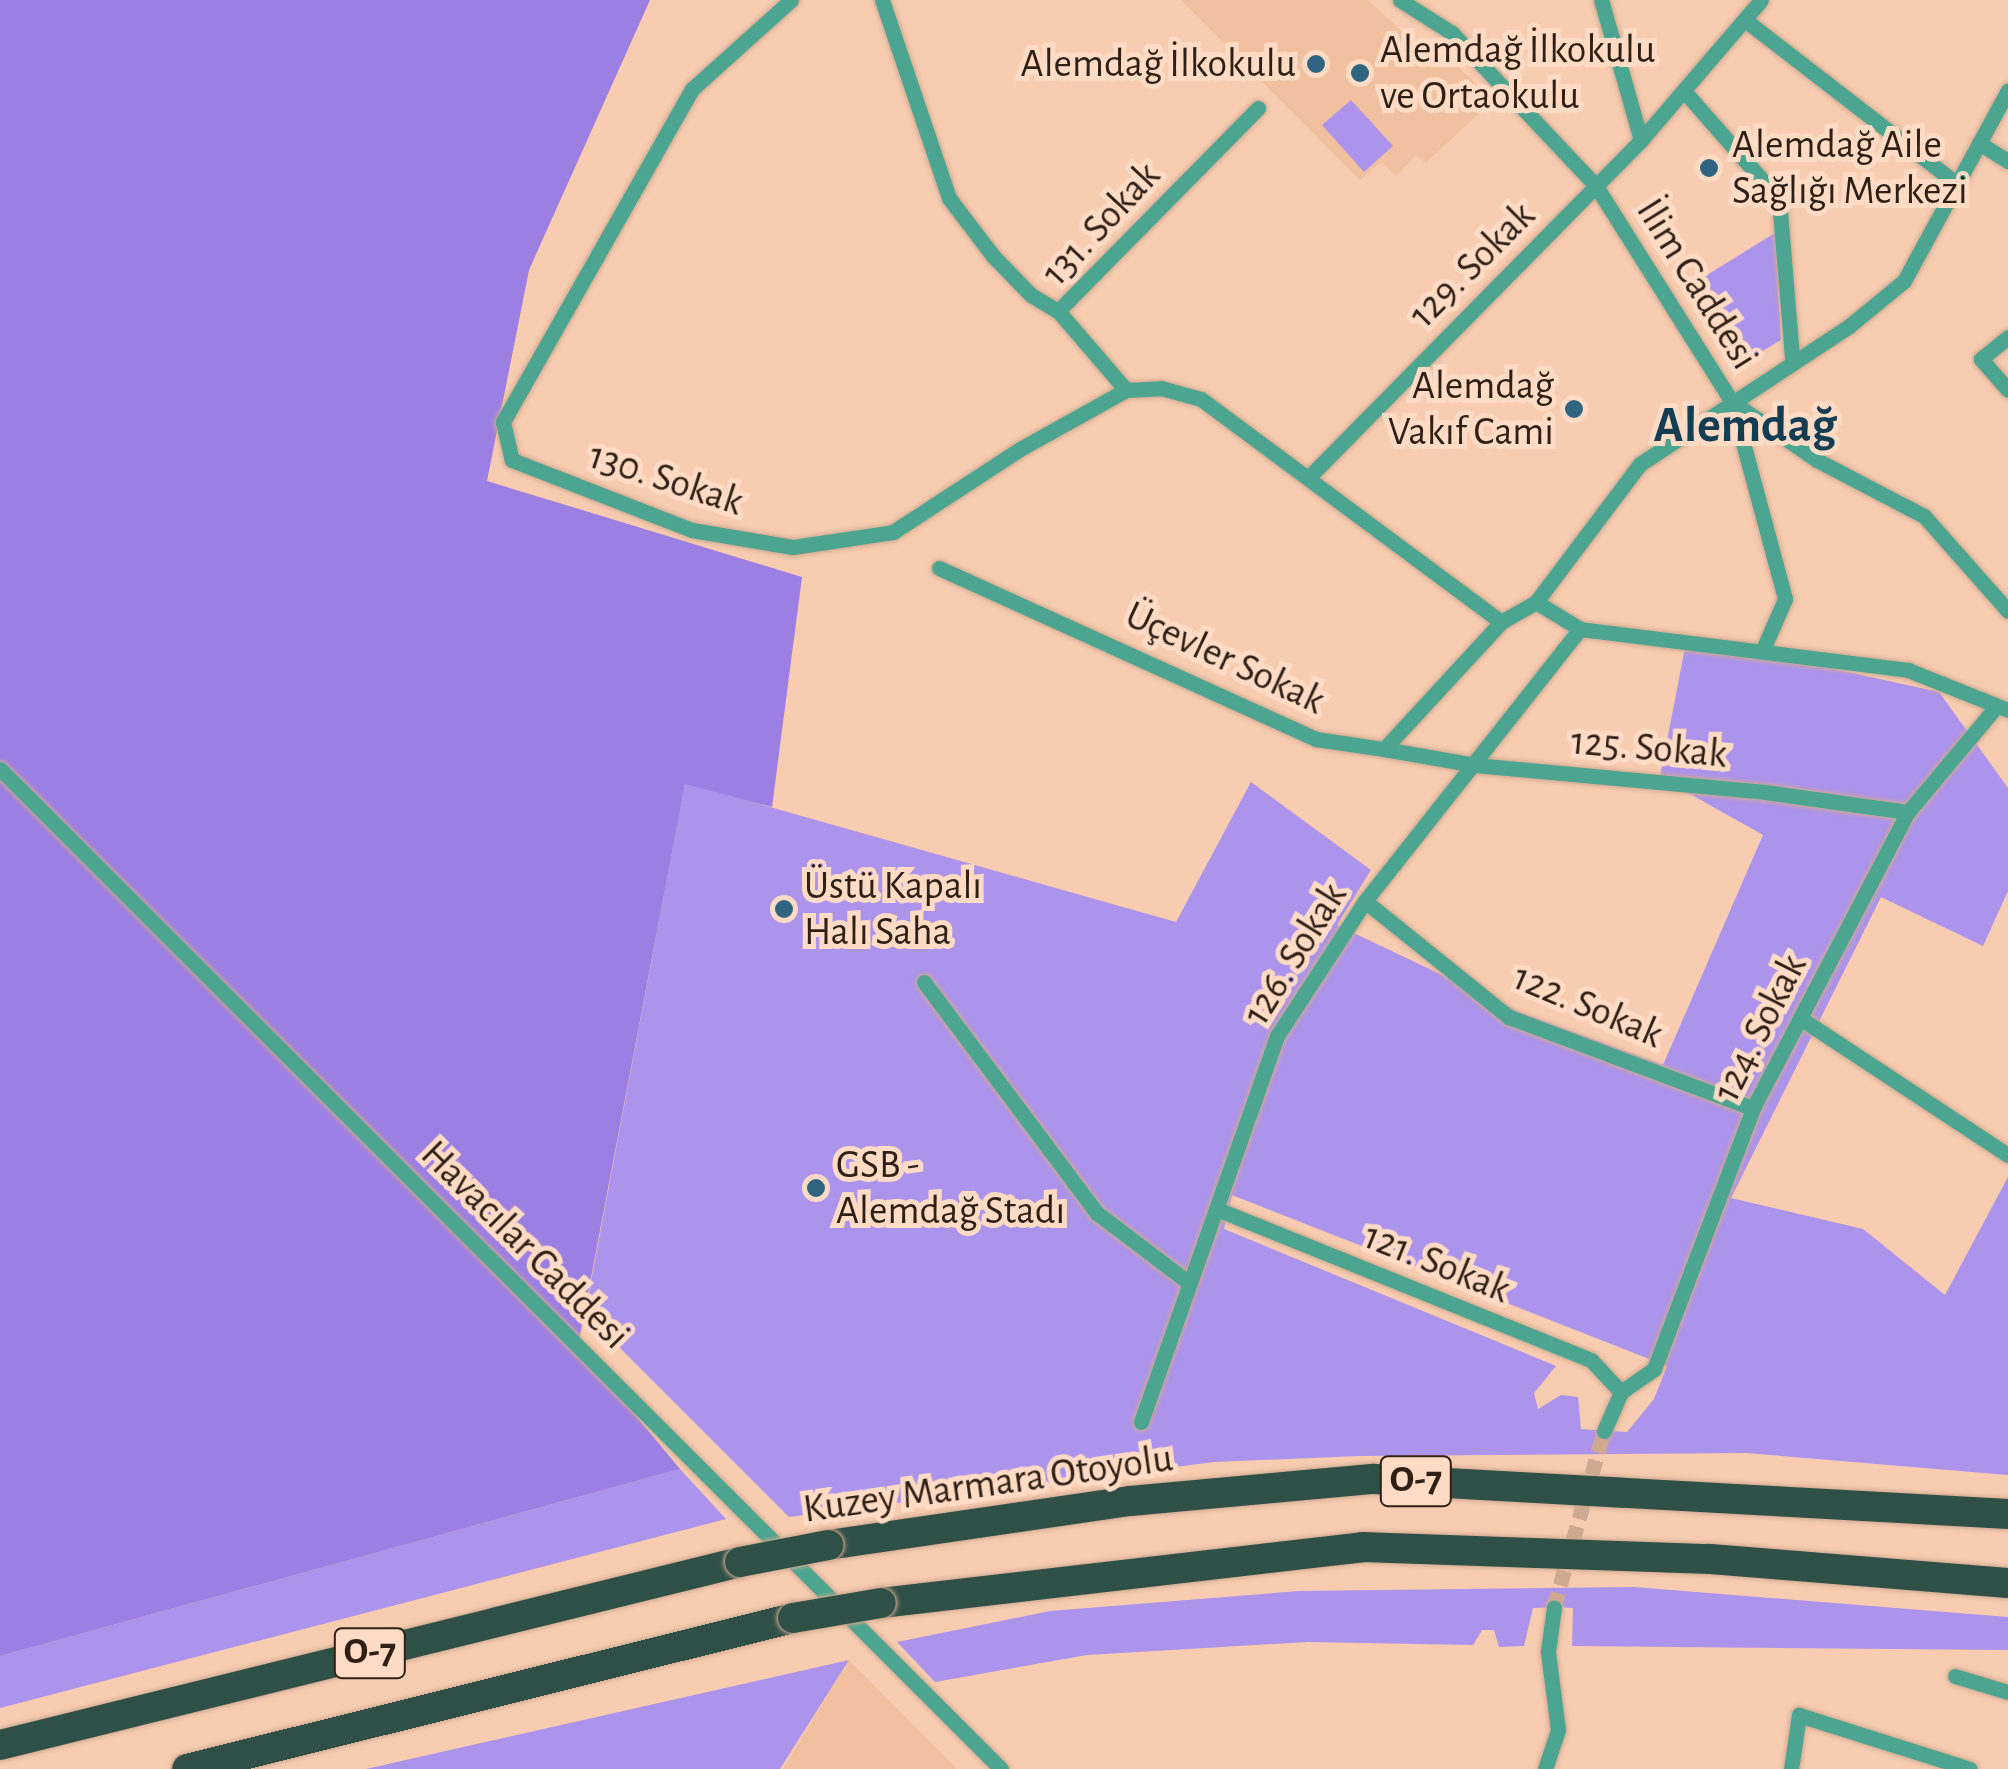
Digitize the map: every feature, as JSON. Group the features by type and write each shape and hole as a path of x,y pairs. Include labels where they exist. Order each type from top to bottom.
{"highway":[{"name":"Kuzey Marmara Otoyolu","path":"0,1744 740,1562 828,1545 1130,1501 1374,1479 2008,1514"},
{"name":"O-7","path":"188,1769 793,1618 881,1603 1363,1547 1710,1559 2008,1582"}],"street":[{"name":"130. Sokak","path":"791,0 692,89 503,422 512,460 692,530 794,548 894,532 1020,448 1126,390"},
{"path":"882,0 949,198 1030,295 1058,311"},
{"name":"İlim Caddesi","path":"1400,0 1452,33 1596,186 1732,402 1817,460 1924,516 2008,611"},
{"path":"1600,0 1641,140"},
{"name":"129. Sokak","path":"1310,476 1641,140 1761,0"},
{"path":"1745,20 1956,184"},
{"path":"1384,748 1501,622 1536,602 1640,464 1792,358 1848,327 1904,281 2008,90"},
{"path":"1684,91 1779,199 1792,358"},
{"name":"131. Sokak","path":"1126,390 1058,311 1258,108"},
{"path":"1979,144 2008,161"},
{"path":"2008,337 1981,359 2008,390"},
{"path":"1126,390 1161,388 1201,399 1310,476 1501,622"},
{"path":"1732,402 1785,599 1764,647"},
{"name":"Üçevler Sokak","path":"938,568 1316,739 1384,748"},
{"path":"1536,602 1580,629 1764,647 1908,670 2001,710"},
{"name":"126. Sokak","path":"1141,1422 1277,1036 1365,901 1580,629"},
{"name":"124. Sokak","path":"1621,1392 1654,1369 1753,1108 1908,812 2001,710"},
{"name":"125. Sokak","path":"1384,748 1474,765 1765,792 1908,812"},
{"name":"Havacılar Caddesi","path":"0,769 1001,1769"},
{"name":"122. Sokak","path":"1365,901 1509,1017 1753,1108"},
{"path":"924,982 1097,1213 1188,1282"},
{"path":"1800,1018 2008,1155"},
{"name":"121. Sokak","path":"1218,1209 1591,1360 1621,1392"},
{"path":"1604,1430 1621,1392"},
{"path":"1545,1769 1558,1730 1548,1652 1554,1607"},
{"path":"1955,1676 2008,1692"},
{"path":"1790,1769 1799,1715 1970,1769"}],"shaded area":[{"path":"0,0 650,0 529,270 487,481 802,577 772,807 685,784 578,1346 680,1469 0,1656"},
{"name":"Alemdağ İlkokulu ve Ortaokulu","path":"1181,0 1368,0 1418,46 1435,45 1493,100 1426,163 1416,155 1396,176 1381,162 1360,180"},
{"path":"1351,100 1393,146 1364,172 1322,125"},
{"path":"1775,233 1781,340 1743,363 1694,283"},
{"path":"1687,637 1939,692 2008,788 2008,891 1983,946 1881,897 1731,1198 1863,1229 1945,1295 2008,1177 2008,1475 1746,1453 1360,1456 1214,1462 789,1517 609,1337 583,1324 685,783 1176,922 1251,782 1371,870 1337,925 1522,1013 1663,1065 1763,835 1660,777","holes":["1232,1195 1667,1366 1654,1399 1627,1432 1581,1429 1578,1397 1561,1395 1538,1409 1534,1393 1556,1366 1224,1229"]},
{"path":"680,1469 726,1519 0,1708 0,1656"},
{"path":"1634,1587 2008,1617 2008,1650 1572,1646 1573,1608 1554,1607 1533,1608 1524,1646 1499,1647 1494,1630 1482,1630 1473,1645 1308,1642 1087,1655 935,1682 897,1642 1050,1611 1299,1591"},
{"path":"849,1660 957,1769 783,1769"},
{"path":"849,1660 780,1769 366,1769"}],"tunnel":[{"path":"1554,1607 1604,1431"}],"place":[{"name":"Alemdağ İlkokulu","path":"1316,64"},
{"name":"Alemdağ İlkokulu ve Ortaokulu","path":"1360,73"},
{"name":"Alemdağ Aile Sağlığı Merkezi","path":"1709,168"},
{"name":"Alemdağ Vakıf Cami","path":"1574,409"},
{"name":"Üstü Kapalı Halı Saha","path":"784,909"},
{"name":"GSB - Alemdağ Stadı","path":"816,1188"}],"district":[{"name":"Alemdağ","path":"1745,427"}]}
